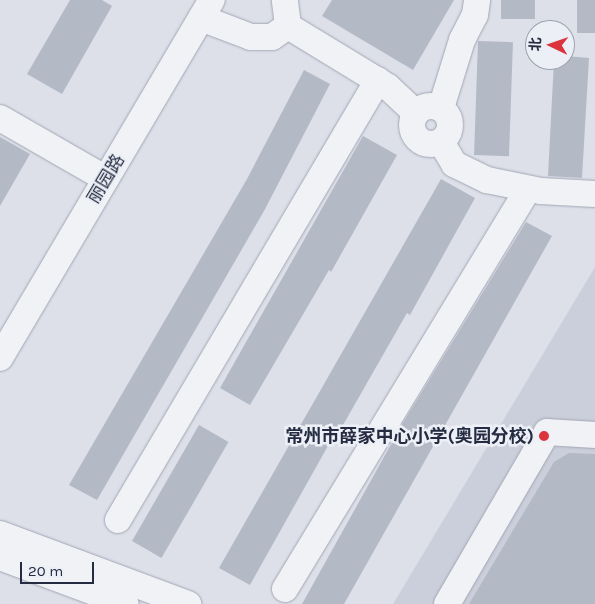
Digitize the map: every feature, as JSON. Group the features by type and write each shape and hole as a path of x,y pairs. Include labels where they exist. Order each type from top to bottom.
{"street":[{"path":"285,0 288,26"},
{"path":"429,111 475,15 477,0"},
{"path":"207,9 251,37 272,38 288,26"},
{"name":"丽园路","path":"0,358 207,9"},
{"path":"288,26 429,111 450,118 450,132 441,142 454,164 487,180 528,189 595,194"},
{"path":"118,520 378,80"},
{"path":"0,118 106,179"},
{"path":"285,589 528,189"},
{"path":"447,604 547,432 595,435"},
{"path":"0,534 188,604"},
{"path":"0,557 126,604"}],"shaded area":[{"name":"常州市薛家中心小学(奥园分校)","path":"595,267 595,604 393,604"}],"building":[{"path":"70,0 102,0 112,6 62,94 27,74"},
{"path":"332,0 454,0 413,70 322,16"},
{"path":"501,0 535,0 535,19 501,19"},
{"path":"577,0 595,0 595,33 577,33"},
{"path":"478,41 513,42 509,156 474,155"},
{"path":"575,57 589,58 582,178 548,176 553,70 575,70"},
{"path":"304,70 330,84 264,211 97,500 69,485 247,179"},
{"path":"363,136 397,155 331,272 329,270 250,405 220,388"},
{"path":"0,137 30,154 0,206"},
{"path":"441,179 475,198 410,315 407,313 331,446 329,444 250,585 219,568"},
{"path":"526,222 552,236 344,604 302,604 403,423"},
{"path":"199,425 228,442 161,558 132,541"},
{"path":"569,453 595,454 595,604 469,604 554,462"}],"place":[{"name":"常州市薛家中心小学(奥园分校)","path":"544,436"}]}
